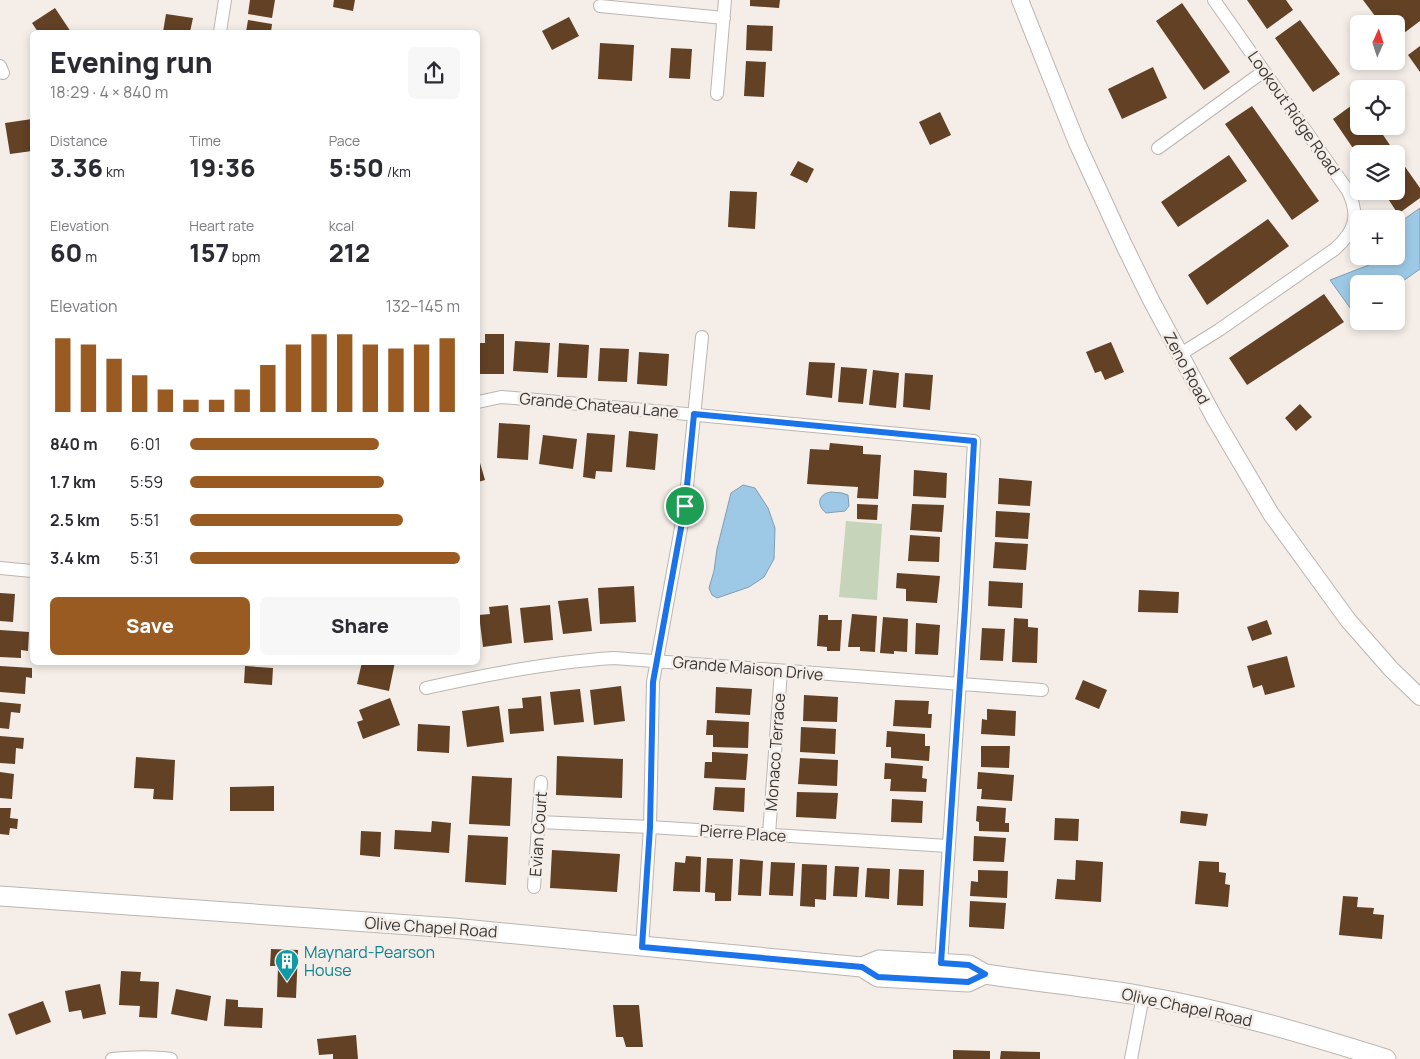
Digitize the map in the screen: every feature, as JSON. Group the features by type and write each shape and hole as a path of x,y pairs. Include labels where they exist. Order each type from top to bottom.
{"main road":[{"name":"Olive Chapel Road","path":"0,896 454,928 862,967 878,977 968,982 985,974"},
{"name":"Olive Chapel Road","path":"862,967 879,960 969,965 985,974 1143,996 1241,1017 1356,1055 1386,1059"}],"street":[{"path":"220,30 225,0"},
{"path":"718,94 725,0"},
{"name":"Zeno Road","path":"1020,0 1077,143 1147,292 1215,419 1271,514 1371,648 1420,697"},
{"name":"Lookout Ridge Road","path":"1180,355 1335,249 1353,228 1354,207 1348,191 1214,0"},
{"path":"600,6 724,18"},
{"path":"1158,148 1264,71"},
{"path":"642,947 650,827 653,682 681,529 702,337"},
{"name":"Grande Chateau Lane","path":"480,402 501,397 974,441 959,684"},
{"path":"0,568 30,571"},
{"name":"Grande Maison Drive","path":"426,688 487,674 614,658 1042,690"},
{"name":"Monaco Terrace","path":"769,834 781,670"},
{"path":"941,963 959,684"},
{"name":"Evian Court","path":"534,887 541,782"},
{"name":"Pierre Place","path":"539,822 650,827 948,846"},
{"path":"1131,1059 1143,996"},
{"path":"112,1059 132,1057 172,1059"}],"green space":[{"path":"846,521 882,524 877,600 839,597"}],"water":[{"path":"1420,208 1420,269 1405,280 1405,275 1350,275 1350,308 1330,280 1369,265 1405,265 1405,219"},
{"path":"743,485 755,488 768,508 775,528 774,559 764,577 749,587 717,598 712,595 709,588 717,549 731,493"},
{"path":"831,492 848,495 849,506 845,511 826,513 823,510 820,503 821,497"}],"building":[{"path":"250,0 275,0 272,18 248,14"},
{"path":"334,0 355,0 353,11 333,7"},
{"path":"750,0 780,0 779,8 750,6"},
{"path":"1247,0 1286,0 1293,10 1267,29"},
{"path":"1363,0 1420,0 1420,21 1405,32 1405,15 1374,15"},
{"path":"1182,3 1230,72 1204,90 1156,21"},
{"path":"55,8 70,30 37,30 32,23"},
{"path":"166,14 193,18 190,30 163,30"},
{"path":"569,17 579,36 552,50 542,31"},
{"path":"248,20 272,24 271,30 246,30"},
{"path":"1300,20 1340,74 1313,92 1275,38"},
{"path":"747,25 773,26 772,51 746,50"},
{"path":"600,43 634,45 632,81 598,79"},
{"path":"1420,46 1420,72 1408,55"},
{"path":"671,48 692,49 690,79 669,78"},
{"path":"746,61 766,62 764,97 744,96"},
{"path":"1153,67 1167,98 1122,119 1108,89"},
{"path":"1252,106 1319,201 1292,220 1225,124"},
{"path":"1350,107 1350,135 1383,135 1390,145 1351,145 1333,119"},
{"path":"940,112 951,135 930,145 919,122"},
{"path":"30,119 30,151 10,154 5,123"},
{"path":"1229,155 1247,181 1178,227 1161,202"},
{"path":"798,161 814,169 807,183 790,175"},
{"path":"1405,167 1420,188 1420,198 1404,210 1395,210 1389,200 1405,200"},
{"path":"730,191 757,192 755,229 728,227"},
{"path":"1268,219 1289,246 1207,305 1188,275"},
{"path":"1324,294 1344,322 1247,385 1229,358"},
{"path":"485,334 504,334 504,374 480,374 480,343 485,343"},
{"path":"515,341 550,343 548,373 513,371"},
{"path":"1111,342 1124,372 1105,380 1101,371 1095,373 1086,352"},
{"path":"559,343 589,345 587,378 557,377"},
{"path":"600,348 629,349 627,382 598,381"},
{"path":"639,352 669,354 667,386 637,384"},
{"path":"809,362 835,363 832,398 806,395"},
{"path":"841,367 867,369 863,404 838,402"},
{"path":"873,370 899,373 896,408 869,405"},
{"path":"905,373 933,375 930,410 903,407"},
{"path":"1300,404 1312,417 1296,431 1285,418"},
{"path":"499,423 530,425 528,460 497,458"},
{"path":"629,431 658,434 655,470 626,467"},
{"path":"587,433 615,435 612,472 596,471 595,479 583,477"},
{"path":"543,435 577,439 573,469 539,464"},
{"path":"830,443 863,446 863,454 881,455 878,499 857,498 858,487 807,484 810,449 829,450"},
{"path":"480,463 485,480 480,481"},
{"path":"914,470 947,473 946,498 913,496"},
{"path":"999,478 1032,481 1030,506 998,504"},
{"path":"857,504 878,505 877,520 857,519"},
{"path":"912,504 944,505 942,532 910,530"},
{"path":"996,511 1030,513 1028,539 995,537"},
{"path":"910,535 940,537 939,562 908,561"},
{"path":"995,542 1028,544 1026,570 993,568"},
{"path":"897,573 940,576 937,603 906,601 906,589 896,588"},
{"path":"989,581 1023,583 1022,608 988,606"},
{"path":"634,586 636,622 600,624 598,588"},
{"path":"1139,590 1179,592 1178,613 1138,612"},
{"path":"0,593 15,594 13,622 0,621"},
{"path":"588,598 592,631 563,634 558,601"},
{"path":"508,605 512,643 483,647 480,615 490,614 489,607"},
{"path":"550,605 553,640 524,643 520,608"},
{"path":"852,614 877,616 875,652 860,651 860,647 848,647"},
{"path":"819,615 828,615 828,620 842,620 840,651 827,651 827,647 817,646"},
{"path":"883,617 908,619 907,652 894,651 894,654 880,653"},
{"path":"1014,618 1028,619 1028,627 1038,628 1037,663 1012,662"},
{"path":"1267,620 1272,634 1252,641 1247,627"},
{"path":"916,623 940,625 938,655 915,654"},
{"path":"982,628 1005,629 1003,661 980,660"},
{"path":"0,630 29,632 28,651 21,650 21,658 0,657"},
{"path":"1287,656 1295,687 1265,695 1262,685 1253,688 1247,666"},
{"path":"361,665 394,665 389,691 357,684"},
{"path":"0,666 32,668 32,678 26,677 25,694 0,692"},
{"path":"245,666 273,668 272,685 244,683"},
{"path":"1083,680 1107,690 1099,709 1075,699"},
{"path":"621,686 625,721 594,725 590,690"},
{"path":"716,687 752,689 750,715 715,713"},
{"path":"580,689 584,722 554,725 550,692"},
{"path":"804,695 838,697 837,722 803,721"},
{"path":"541,696 544,731 510,734 508,709 523,708 522,698"},
{"path":"390,698 400,725 363,739 357,722 363,720 359,710"},
{"path":"895,700 929,701 928,714 932,714 931,728 893,726"},
{"path":"0,702 21,704 20,713 11,712 9,729 0,728"},
{"path":"499,706 504,742 467,747 462,711"},
{"path":"987,709 1016,711 1015,736 981,734 982,719 987,720"},
{"path":"707,720 749,722 748,748 713,747 713,735 706,735"},
{"path":"418,724 450,726 449,753 417,751"},
{"path":"801,727 836,729 835,754 800,752"},
{"path":"887,731 925,734 925,746 930,746 929,761 891,758 891,747 886,747"},
{"path":"0,736 24,738 23,749 16,748 15,764 0,763"},
{"path":"981,746 1010,746 1009,768 981,767"},
{"path":"712,752 748,754 746,780 704,778 705,762 712,762"},
{"path":"557,756 623,759 622,798 556,795"},
{"path":"136,757 175,760 173,800 153,799 154,789 134,788"},
{"path":"800,758 838,760 837,786 798,784"},
{"path":"885,763 923,766 922,778 927,779 926,792 890,791 891,779 884,779"},
{"path":"0,772 14,774 12,799 0,798"},
{"path":"978,772 1014,775 1012,801 981,799 982,789 977,789"},
{"path":"472,776 512,778 510,826 469,824"},
{"path":"274,786 274,811 230,811 230,787"},
{"path":"715,787 745,788 744,812 713,810"},
{"path":"797,792 838,793 836,819 796,817"},
{"path":"892,799 923,801 922,823 891,822"},
{"path":"977,806 1006,808 1005,823 1009,823 1009,832 979,831 979,822 976,821"},
{"path":"0,808 11,808 10,818 18,819 17,829 10,828 9,835 0,834"},
{"path":"1181,811 1208,814 1206,826 1180,823"},
{"path":"1055,818 1079,819 1078,841 1054,840"},
{"path":"432,821 451,823 449,853 394,849 395,830 431,832"},
{"path":"361,831 381,832 380,857 360,855"},
{"path":"468,835 508,837 506,885 465,882"},
{"path":"974,836 1006,838 1004,862 973,861"},
{"path":"552,850 620,854 617,892 550,888"},
{"path":"686,856 701,857 700,892 673,891 675,862 685,863"},
{"path":"707,858 733,859 731,901 715,901 715,893 705,892"},
{"path":"740,859 763,861 761,896 738,895"},
{"path":"1076,860 1103,862 1101,902 1055,899 1057,879 1075,880"},
{"path":"1199,861 1219,862 1219,872 1226,873 1225,884 1230,885 1228,907 1195,904"},
{"path":"771,862 795,863 793,896 769,895"},
{"path":"802,864 827,865 826,900 815,899 815,907 800,906"},
{"path":"835,866 859,867 857,897 833,896"},
{"path":"867,868 890,869 889,899 865,897"},
{"path":"899,869 924,870 923,906 897,905"},
{"path":"978,870 1008,871 1007,898 970,896 971,881 978,882"},
{"path":"1343,896 1358,897 1357,907 1374,908 1373,914 1384,915 1382,939 1339,935"},
{"path":"970,901 1006,903 1004,929 969,927"},
{"name":"Maynard-Pearson House","path":"271,949 298,950 296,998 277,997 278,966 270,966"},
{"path":"121,971 141,972 140,981 159,982 157,1018 139,1017 140,1006 119,1005"},
{"path":"100,984 106,1014 83,1019 81,1010 69,1012 65,991"},
{"path":"176,989 211,996 207,1021 171,1014"},
{"path":"226,999 238,1000 238,1007 263,1008 262,1028 224,1026"},
{"path":"43,1001 51,1022 16,1035 8,1014"},
{"path":"613,1005 639,1005 643,1047 626,1047 623,1037 616,1037"},
{"path":"356,1035 358,1059 333,1059 333,1054 319,1055 317,1039"},
{"path":"953,1050 990,1051 990,1059 953,1059"},
{"path":"1001,1051 1040,1052 1040,1059 1000,1059"}],"place":[{"name":"Maynard-Pearson House","path":"287,982"}],"route":[{"path":"694,414 974,441 941,963 969,965 985,974 968,982 878,977 862,967 642,947 650,827 653,682 685,506 694,414"}]}
